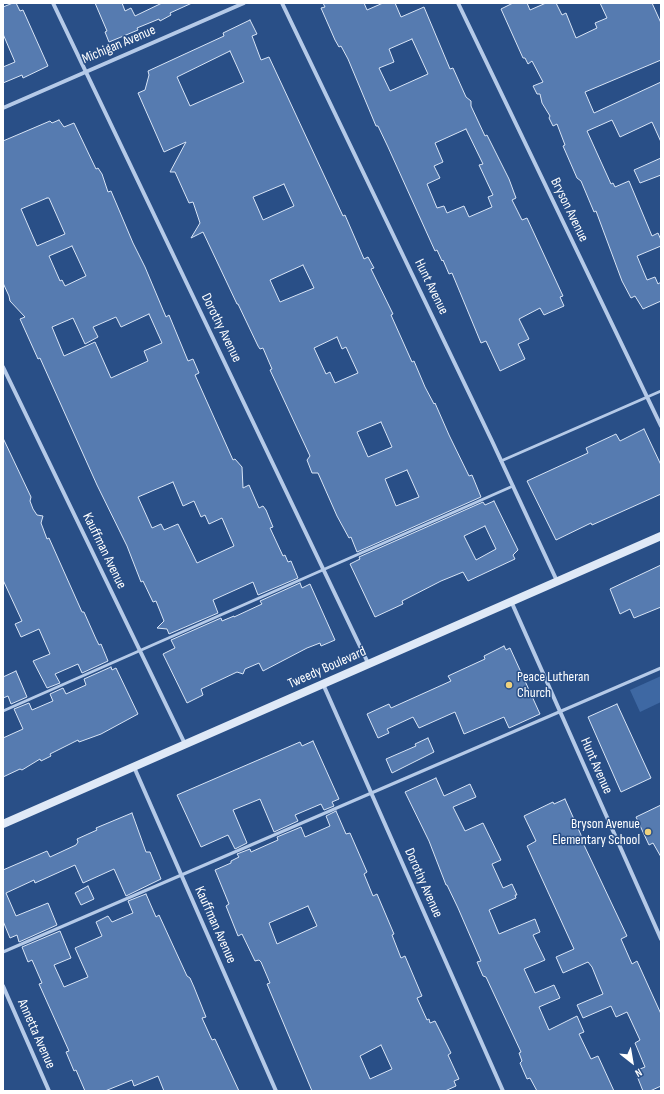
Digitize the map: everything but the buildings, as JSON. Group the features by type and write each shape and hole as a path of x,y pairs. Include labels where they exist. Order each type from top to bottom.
{"main road":[{"name":"Tweedy Boulevard","path":"3,824 661,536"}],"street":[{"name":"Dorothy Avenue","path":"53,3 324,568 368,663"},
{"name":"Michigan Avenue","path":"3,108 244,3"},
{"name":"Hunt Avenue","path":"282,3 557,581"},
{"name":"Bryson Avenue","path":"458,3 661,426"},
{"name":"Kauffman Avenue","path":"3,367 184,744"},
{"name":"Hunt Avenue","path":"511,601 661,939"},
{"name":"Dorothy Avenue","path":"323,684 503,1091"},
{"name":"Kauffman Avenue","path":"134,767 276,1091"},
{"name":"Annetta Avenue","path":"3,986 50,1091"}],"lane":[{"path":"501,461 661,391"},
{"path":"3,711 324,568 513,486"},
{"path":"3,952 487,745 661,668"},
{"path":"527,727 529,732"},
{"path":"487,745 489,750"}],"shaded area":[{"path":"661,676 661,702 640,712 630,690"}],"place":[{"name":"Peace Lutheran Church","path":"509,685"},
{"name":"Bryson Avenue Elementary School","path":"648,832"}]}
